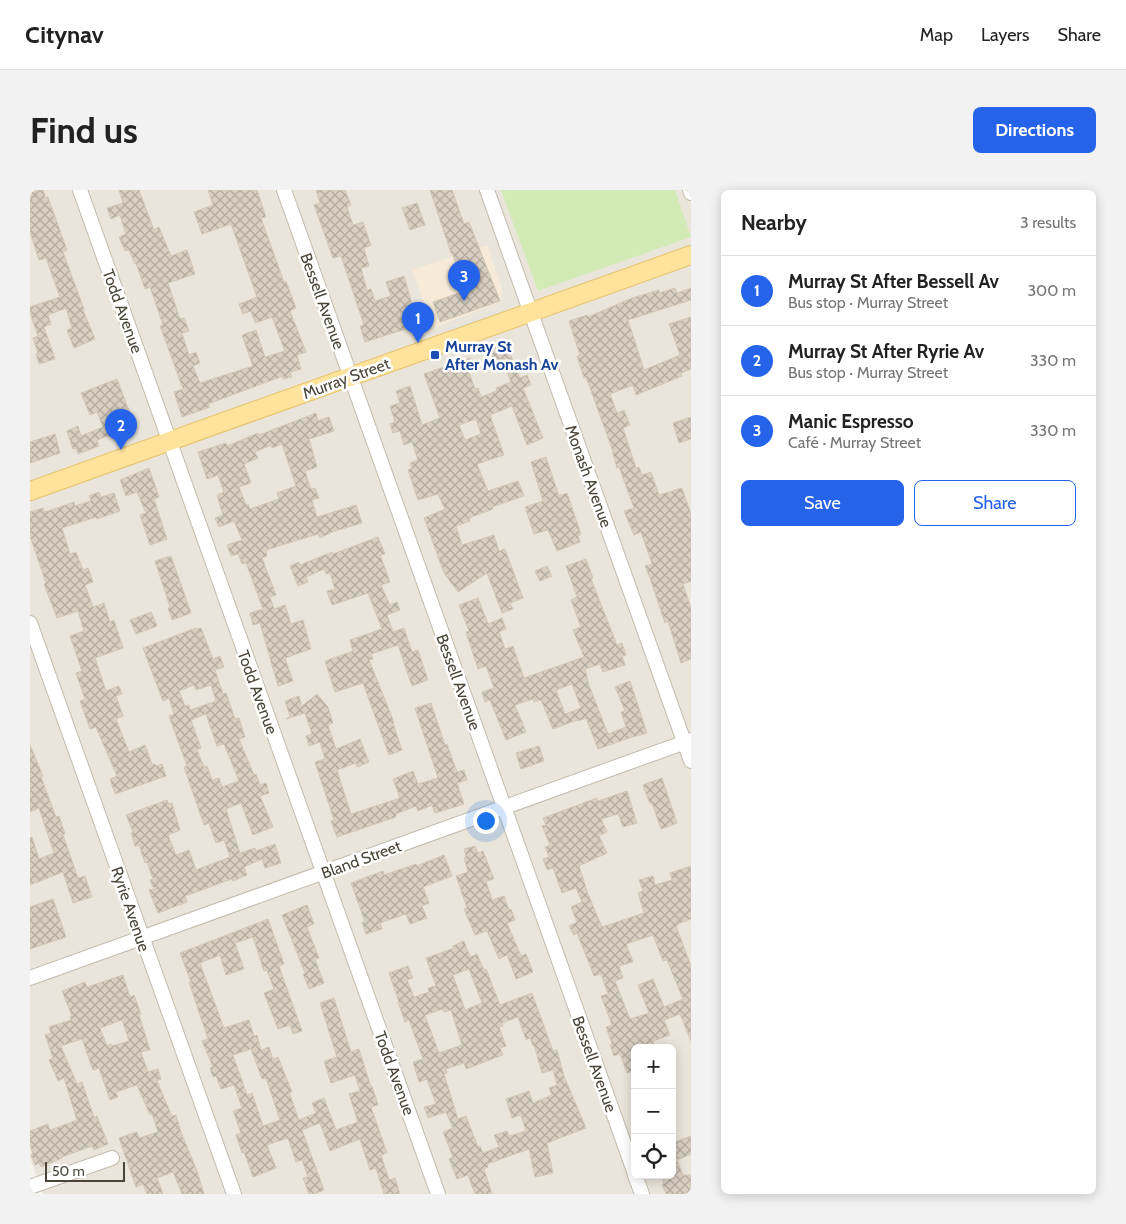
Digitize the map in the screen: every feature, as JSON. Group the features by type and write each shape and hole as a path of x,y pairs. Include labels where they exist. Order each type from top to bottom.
{"main road":[{"name":"Murray Street","path":"30,491 691,254"}],"street":[{"name":"Todd Avenue","path":"80,190 438,1194"},
{"name":"Bessell Avenue","path":"284,190 631,1164"},
{"name":"Monash Avenue","path":"487,190 687,742 691,761"},
{"name":"Ryrie Avenue","path":"30,623 234,1194"},
{"name":"Bland Street","path":"30,978 687,742"},
{"path":"30,1186 112,1158"},
{"name":"Bessell Avenue","path":"636,1179 642,1194"}],"shaded area":[{"path":"30,190 691,190 691,1194 43,1194 30,1158"},
{"path":"487,245 503,291 500,302 433,328 412,270"},
{"path":"494,312 495,315 448,332 446,329"}],"green space":[{"path":"501,190 675,190 691,237 538,291"}],"building":[{"path":"30,190 43,190 46,198 48,197 67,250 63,252 95,339 74,348 67,330 72,328 66,308 48,315 51,324 44,327 55,359 39,364 33,338 38,336 30,313 30,307 60,297 46,258 39,260 30,232"},
{"path":"119,190 139,190 154,230 159,227 171,256 187,250 195,274 168,283 180,319 184,318 189,331 182,333 189,355 196,352 200,363 193,366 200,383 253,366 242,335 256,330 265,357 285,351 272,317 255,323 251,311 243,314 239,304 257,297 231,224 202,234 194,212 213,205 208,190 257,190 266,217 261,218 284,282 286,281 296,308 290,311 306,352 297,355 301,369 290,372 292,377 283,379 283,376 208,404 210,407 182,417 174,392 183,389 160,326 163,325 150,287 145,289 136,263 129,250 125,251 119,237 126,234 120,215 111,219 107,208 123,203"},
{"path":"316,190 345,190 351,205 347,207 353,225 363,222 371,245 364,248 369,266 361,268 367,290 371,289 375,301 391,296 386,282 404,276 418,325 365,342 360,326 364,325 341,256 333,258 314,205 320,203"},
{"path":"430,190 452,190 464,224 469,222 500,301 440,322 433,302 473,288 463,262 456,264 451,253"},
{"path":"417,203 425,225 410,230 402,208"},
{"path":"675,288 677,293 691,288 691,300 628,320 644,370 680,355 669,324 691,317 691,369 681,373 682,376 636,395 633,385 610,394 617,413 624,410 630,425 623,428 636,468 639,467 642,475 651,472 659,495 682,488 691,514 691,581 683,584 691,608 691,659 681,663 668,621 665,623 645,566 652,564 641,532 634,535 624,511 634,508 619,467 617,468 586,377 584,378 577,356 580,355 569,321 587,315 588,317 632,298 659,290 659,293"},
{"path":"506,344 520,378 527,375 531,385 523,388 543,438 527,445 512,406 490,415 504,455 477,464 488,491 518,481 524,496 492,507 493,509 469,518 470,521 456,526 462,545 494,535 499,551 505,549 523,598 510,603 513,609 502,613 487,573 458,592 444,573 424,518 445,509 438,494 418,500 408,470 412,468 410,463 418,460 412,442 404,445 400,431 393,433 390,424 395,422 390,406 400,403 396,391 410,386 422,425 440,418 424,374 470,358 474,367 468,369 475,389 478,388 481,397 497,391 496,388 511,382 504,364 496,367 489,350","holes":["476,419 481,434 465,440 459,425"]},
{"path":"117,379 131,416 120,421 123,430 97,440 99,446 78,454 76,448 73,449 67,431 78,426 81,436 103,427 97,412 90,415 81,393"},
{"path":"316,413 318,421 329,417 334,431 309,439 317,467 305,471 311,489 315,488 319,498 312,500 317,517 356,505 362,523 332,532 320,538 318,534 266,550 267,556 262,558 276,595 270,597 274,609 285,605 291,624 303,620 311,649 285,658 293,681 278,686 260,623 253,625 250,613 263,609 246,563 242,564 238,554 231,556 227,545 242,540 234,521 219,527 215,518 223,515 217,495 224,492 218,475 207,479 198,452 226,443 227,446 258,433 259,435","holes":["282,444 296,486 277,493 279,499 250,509 248,504 246,505 239,487 251,483 244,464 258,458 255,452 271,445 272,448"]},
{"path":"691,417 691,439 679,443 673,423"},
{"path":"55,434 60,453 30,463 30,442"},
{"path":"546,457 559,496 567,493 581,534 578,536 580,542 557,551 548,530 534,534 525,507 543,501 531,462"},
{"path":"149,468 159,497 154,499 167,539 150,545 140,515 146,513 137,492 126,496 120,480"},
{"path":"99,492 101,497 114,493 120,511 62,528 70,554 76,552 83,570 88,568 93,582 85,585 93,607 104,603 110,622 114,620 123,648 95,658 106,691 119,686 122,694 116,696 123,716 116,719 129,752 145,745 152,764 156,766 162,764 166,776 115,794 110,779 117,776 96,727 90,729 80,701 85,699 76,673 82,671 70,636 84,631 78,611 57,618 44,584 46,583 30,536 30,512 43,508 45,512 74,502 75,506 91,501 89,496"},
{"path":"378,537 385,554 380,555 390,582 381,585 390,605 397,602 400,610 387,615 393,632 404,628 412,652 418,650 428,680 412,686 398,645 371,654 373,659 369,660 394,722 402,750 389,755 363,683 335,692 325,661 353,651 350,640 382,629 368,593 332,605 327,591 335,589 330,573 326,574 324,569 306,577 308,582 298,586 290,566 299,562 300,565"},
{"path":"171,556 191,613 172,620 168,608 170,607 155,561"},
{"path":"586,559 593,578 591,579 617,645 622,643 626,655 622,656 625,665 603,672 600,664 585,669 589,685 608,734 626,727 621,712 625,711 615,687 630,681 647,733 598,749 586,718 553,729 541,700 534,702 533,699 515,705 526,732 506,740 490,700 485,702 482,692 494,688 486,666 478,669 466,632 469,631 459,605 478,598 488,624 502,618 506,629 499,632 505,649 513,646 524,678 584,657 573,630 581,627 571,600 577,597 566,566","holes":["572,684 581,708 565,714 556,690"]},
{"path":"547,566 552,576 540,581 535,571"},
{"path":"151,612 157,626 136,634 130,620"},
{"path":"196,628 201,628 213,659 220,656 224,667 215,670 223,694 226,693 235,719 239,718 245,737 239,739 254,775 256,774 260,785 266,783 269,793 260,796 273,827 253,835 241,803 226,809 240,853 255,848 256,851 275,844 281,863 265,868 262,859 244,867 247,875 185,896 187,902 158,913 149,890 154,889 150,880 153,879 139,845 135,846 131,833 133,832 126,815 167,800 169,804 172,803 180,830 168,835 176,855 189,850 196,870 230,857 224,840 216,843 209,823 204,825 184,767 187,766 169,716 174,714 169,698 163,701 143,648","holes":["194,685 196,690 211,685 216,701 190,710 189,705 185,706 179,691","206,714 217,746 224,744 239,781 222,787 219,778 212,780 207,766 204,767 197,750 201,748 191,720"]},
{"path":"317,694 328,707 333,723 328,725 336,749 360,739 369,762 357,767 356,763 337,770 351,814 400,798 393,779 413,771 418,784 438,778 415,708 431,703 445,745 447,744 457,772 464,770 467,780 457,783 464,804 435,813 432,805 418,811 416,806 396,814 396,817 337,837 331,821 334,820 315,762 325,759 320,742 309,746 306,736 312,734 305,713 286,719 290,716 285,701 299,696 302,706"},
{"path":"30,745 43,776 41,777 56,817 59,816 65,834 63,835 78,878 85,876 92,897 73,903 63,872 30,885 30,838 32,837 39,859 54,853 39,808 30,812"},
{"path":"539,746 544,761 521,769 516,753"},
{"path":"662,778 677,823 661,829 652,803 650,804 643,785"},
{"path":"627,791 637,823 623,827 618,814 601,819 607,832 599,836 607,853 579,866 602,927 644,913 638,893 643,891 639,880 653,876 655,885 672,880 670,873 691,866 691,919 676,926 691,966 691,1041 680,1014 664,1020 670,1035 653,1041 654,1044 631,1044 631,1072 627,1073 620,1054 614,1056 610,1045 612,1044 606,1027 612,1025 601,996 608,994 601,974 594,976 577,933 574,935 569,926 577,922 571,907 582,902 576,888 562,893 553,868 547,870 543,859 549,857 545,847 550,845 542,826 546,825 543,818 597,798 598,801","holes":["653,935 663,961 667,960 683,999 664,1007 653,979 638,985 649,1013 630,1019 615,981 623,978 619,966 633,962 626,944"]},
{"path":"475,846 478,853 483,851 494,879 486,881 492,900 504,896 515,920 507,923 521,956 526,954 533,972 516,979 507,955 499,959 487,931 475,935 464,909 467,908 456,876 468,872 464,858 466,857 464,849"},
{"path":"444,855 452,876 423,887 429,903 422,906 427,918 410,924 406,914 380,923 382,929 366,934 362,922 365,922 351,883 383,871 384,875 416,864 417,866"},
{"path":"53,899 66,937 30,949 30,907"},
{"path":"307,905 314,924 307,927 319,958 315,959 324,983 309,989 303,974 305,973 282,915"},
{"path":"268,919 284,964 279,966 302,1031 293,1034 290,1025 278,1029 264,993 274,989 267,970 264,971 253,937 235,943 244,969 226,975 220,955 200,963 224,1028 249,1020 254,1036 257,1035 261,1050 269,1047 273,1059 278,1057 292,1092 289,1092 299,1120 316,1113 312,1103 324,1098 336,1130 358,1122 349,1094 360,1091 355,1075 331,1083 324,1061 337,1057 320,1003 334,998 351,1052 359,1049 372,1086 378,1105 371,1107 387,1153 381,1155 389,1180 395,1178 400,1194 384,1194 376,1168 370,1170 360,1139 330,1151 320,1123 302,1130 324,1190 309,1194 303,1178 308,1177 302,1160 296,1162 288,1138 267,1145 276,1168 253,1177 236,1135 241,1133 233,1111 242,1108 234,1085 221,1089 216,1076 213,1077 210,1068 213,1067 202,1041 208,1039 180,953","holes":["251,1049 262,1079 266,1078 280,1120 263,1126 252,1093 247,1095 233,1055"]},
{"path":"464,941 470,957 477,954 484,970 486,969 500,1005 532,993 553,1051 557,1050 564,1076 586,1128 547,1143 553,1173 535,1177 529,1149 487,1164 488,1167 484,1169 492,1194 475,1194 468,1175 457,1179 449,1159 453,1157 443,1132 453,1128 446,1112 428,1118 424,1107 436,1104 427,1079 419,1082 413,1062 423,1059 409,1020 405,1022 389,973 408,966 413,978 407,980 414,997 429,992 428,988 436,986 426,958 454,948 453,946","holes":["469,969 482,1003 465,1010 453,975","443,1009 444,1012 451,1010 462,1045 439,1053 425,1015","518,1017 526,1040 530,1038 534,1045 542,1073 553,1070 557,1085 549,1088 552,1095 533,1103 529,1091 506,1099 512,1118 521,1115 526,1131 509,1136 507,1131 494,1135 499,1147 483,1153 480,1146 478,1147 466,1116 458,1119 444,1074 447,1073 446,1069 464,1063 466,1069 503,1055 500,1048 506,1046 499,1027 503,1026 502,1023"]},
{"path":"123,975 130,997 134,995 141,1014 139,1015 150,1050 141,1052 148,1072 158,1069 161,1079 157,1081 172,1116 176,1115 204,1194 182,1194 173,1172 157,1178 163,1194 147,1194 143,1184 136,1187 119,1138 137,1132 139,1138 158,1132 152,1114 150,1115 137,1085 116,1092 118,1097 110,1100 99,1068 93,1070 82,1039 61,1046 77,1084 82,1082 94,1117 97,1116 108,1144 94,1150 92,1146 41,1167 39,1163 35,1165 31,1155 33,1154 30,1145 30,1131 48,1124 50,1130 77,1120 64,1078 58,1081 49,1060 53,1058 45,1035 51,1033 49,1027 71,1020 70,1017 72,1016 62,991 85,982 87,987","holes":["122,1020 129,1041 107,1046 100,1028"]},
{"path":"691,1136 691,1154 677,1160 683,1175 691,1175 691,1194 666,1194 662,1184 664,1183 662,1179 676,1179 676,1142"}],"place":[{"name":"Manic Espresso","path":"464,301"},
{"name":"Murray St After Bessell Av","path":"418,343"},
{"name":"Murray St After Monash Av","path":"435,355"},
{"name":"Murray St After Ryrie Av","path":"121,450"}]}
